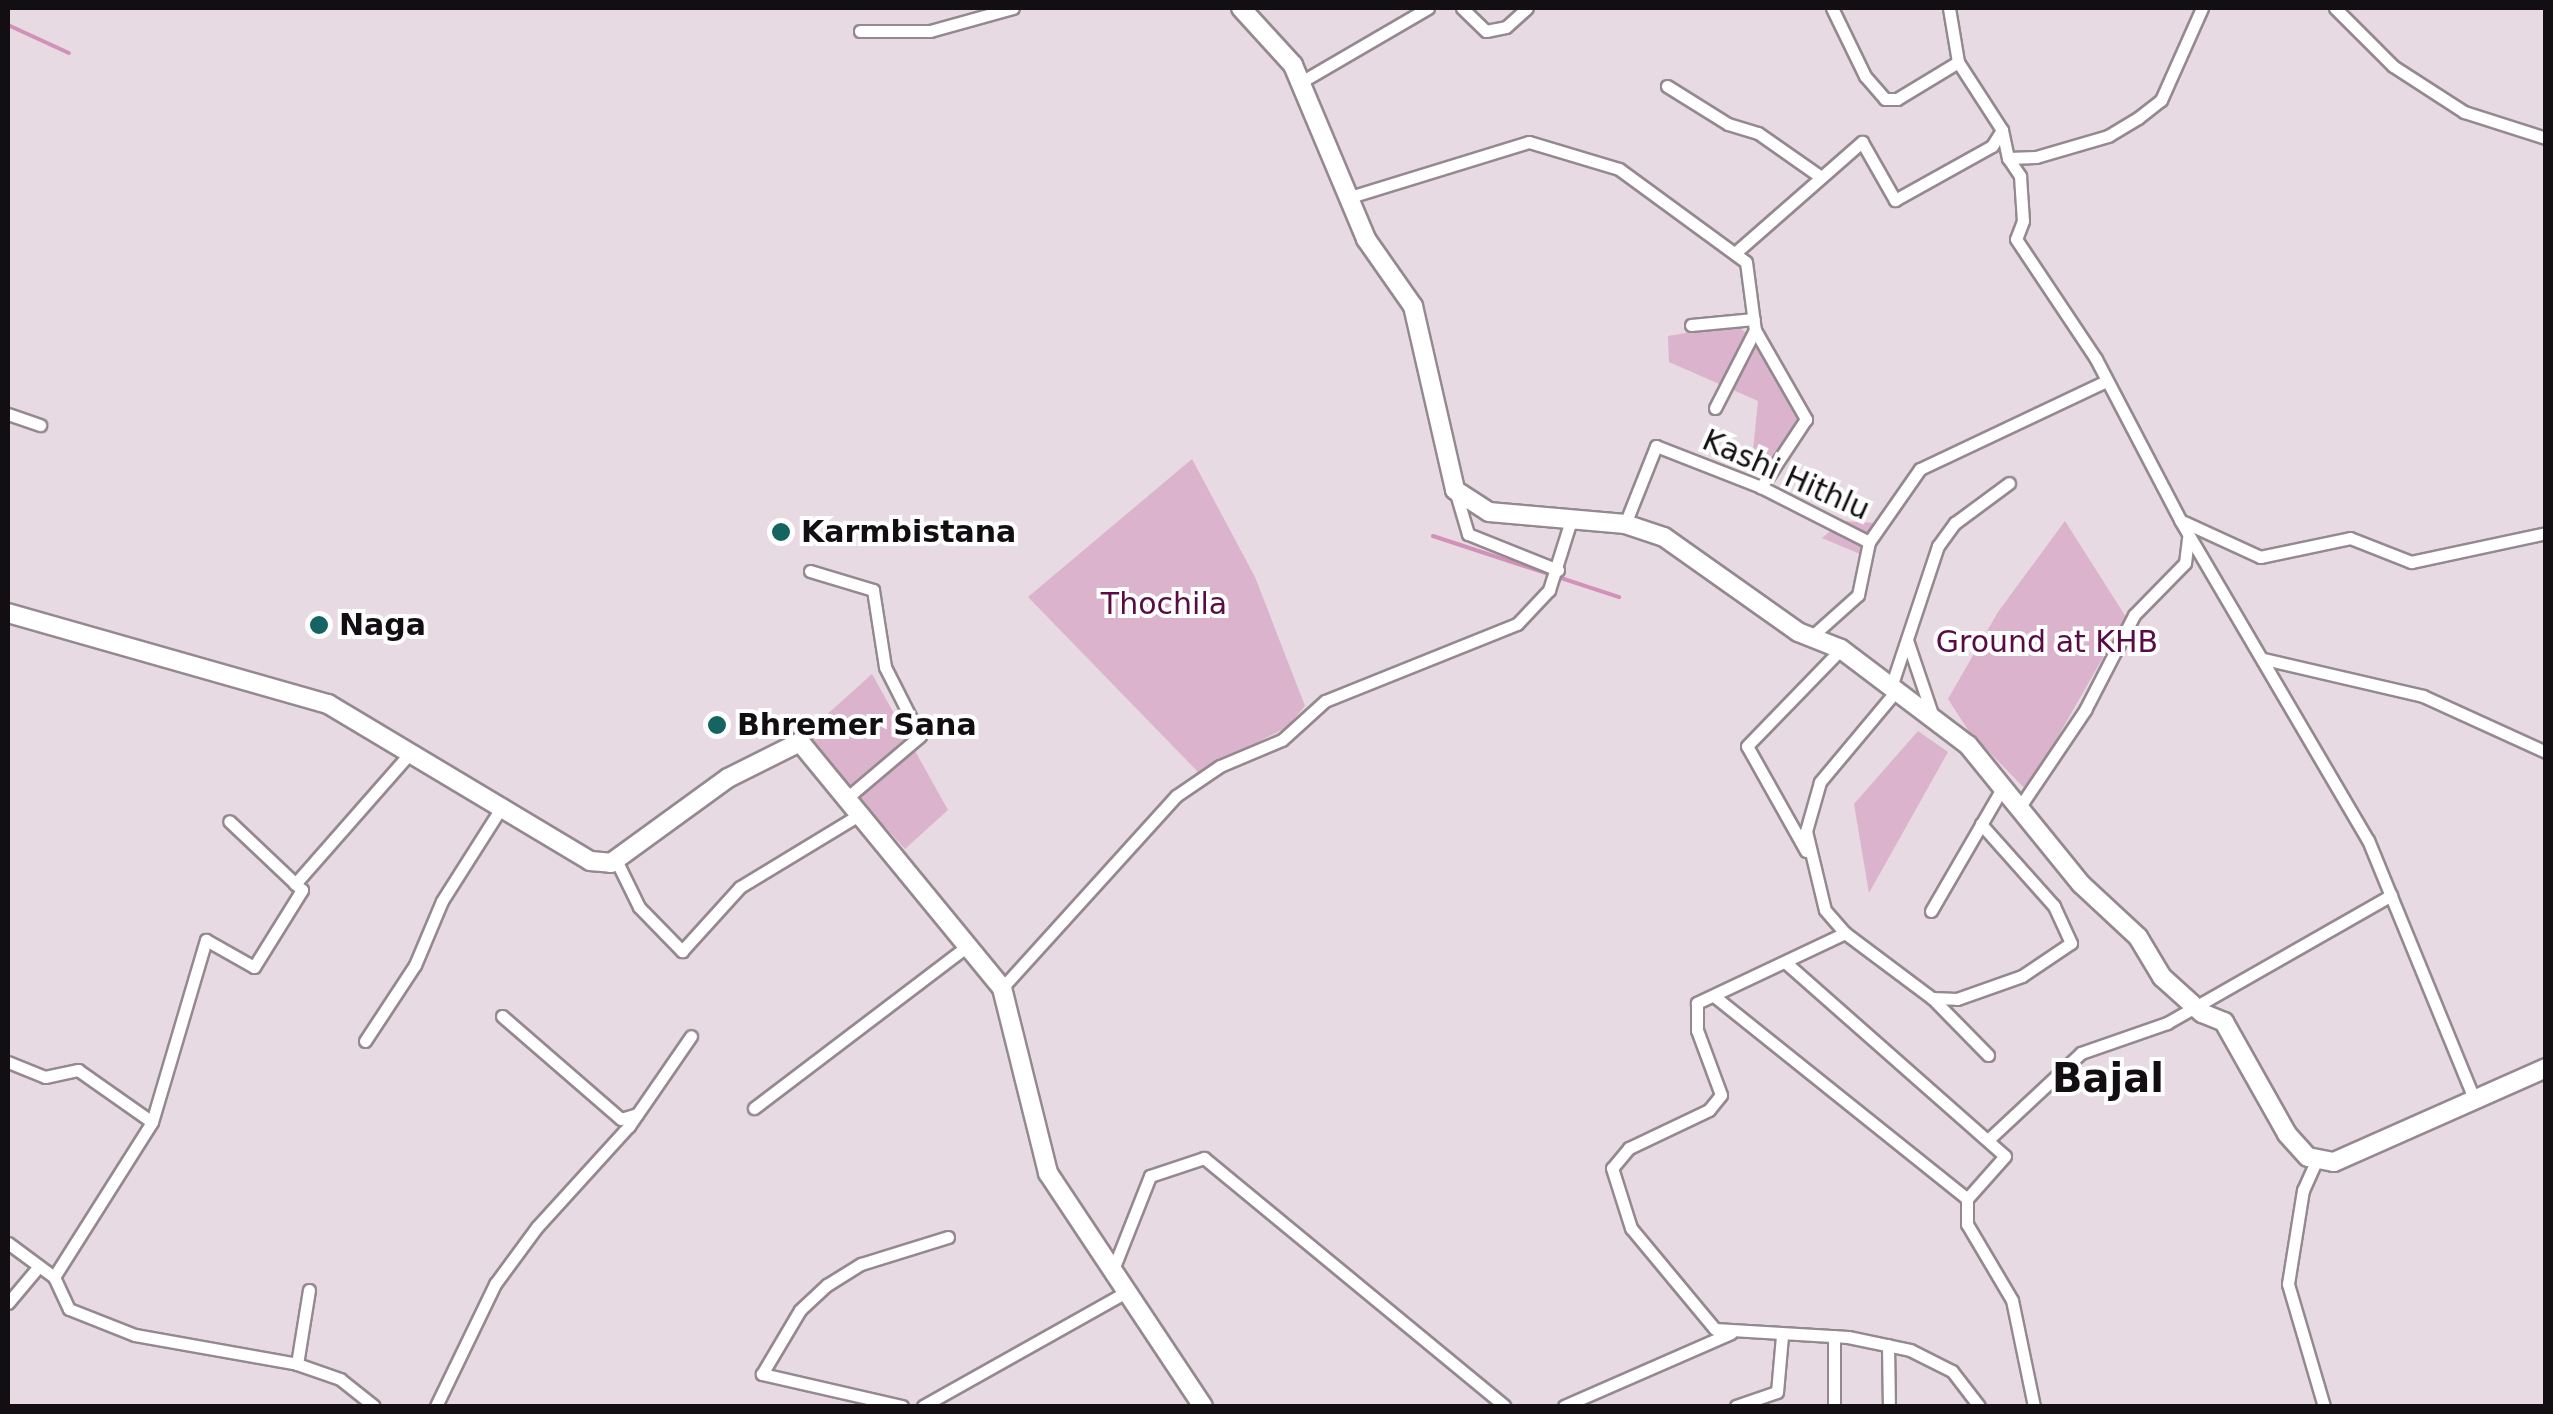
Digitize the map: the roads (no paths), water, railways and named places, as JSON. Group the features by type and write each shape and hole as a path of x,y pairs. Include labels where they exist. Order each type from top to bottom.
{"street":[{"path":"860,30 930,31 1014,8"},
{"path":"1301,82 1428,8"},
{"path":"1462,8 1486,31 1506,27 1527,8"},
{"path":"1832,8 1864,76 1885,99 1897,99 1958,62"},
{"path":"1949,8 1958,62 2002,130 2008,158 2020,176 2023,221 2016,239 2096,359 2104,382 2180,520 2368,840 2474,1098"},
{"path":"2008,158 2036,157 2108,136 2138,118 2161,100 2202,8"},
{"path":"2335,8 2393,66 2464,112 2546,138"},
{"path":"1247,9 1301,82 1366,239 1413,306 1468,534 1558,571"},
{"path":"1668,86 1728,124 1758,133 1818,175"},
{"path":"1734,253 1818,175 1862,142 1896,200 1992,146 2002,130"},
{"path":"1350,197 1529,142 1619,168 1746,262 1754,325 1806,420 1760,487"},
{"path":"1692,325 1754,325"},
{"path":"1715,408 1754,325"},
{"name":"Kashi Hithlu","path":"1625,524 1656,446 1760,487 1869,542 1920,469 2104,382"},
{"path":"8,414 40,424"},
{"path":"1988,1055 1932,998 1845,933 1826,910 1806,831 1820,782 1893,689 1938,546 1955,524 2009,483"},
{"path":"1455,490 1489,512 1625,524 1664,537 1811,637 1841,648 1934,719 2004,784 2082,884 2138,936 2162,977 2197,1007 2224,1022 2287,1134 2317,1159 2334,1162 2474,1098 2519,1085 2546,1068"},
{"path":"1002,988 1176,796 1220,766 1282,740 1325,701 1517,624 1552,584 1572,517"},
{"path":"2180,520 2235,550"},
{"path":"2021,804 2085,710 2134,614 2186,562 2191,546 2180,520"},
{"path":"2198,548 2235,550 2260,557 2350,538 2428,562 2546,533"},
{"path":"1811,637 1858,595 1869,542"},
{"path":"810,571 873,590 885,667 920,736 848,797"},
{"path":"8,614 328,704 590,860 616,860 785,745 800,742 1002,988 1048,1173 1114,1267 1202,1406"},
{"path":"1907,640 1934,719"},
{"path":"1816,867 1747,746 1841,648"},
{"path":"2264,659 2423,696 2546,752"},
{"path":"296,884 412,751"},
{"path":"1931,911 2004,784"},
{"path":"365,1041 416,965 442,902 503,805"},
{"path":"616,860 638,907 682,951 740,888 862,813"},
{"path":"54,1277 152,1122 206,940 254,967 302,890 229,821"},
{"path":"1932,998 1957,998 2022,976 2071,943 2054,906 1981,824"},
{"path":"1988,1139 2081,1052 2197,1007 2240,976 2391,895"},
{"path":"1845,933 1697,1003 1697,1030 1721,1095 1708,1110 1629,1148 1612,1168 1631,1228 1654,1262 1715,1328 1732,1333 1834,1336 1888,1345 1952,1371 1979,1406"},
{"path":"754,1108 969,945"},
{"path":"1785,962 1988,1139 2007,1160 1968,1199 1969,1236 2002,1279 2016,1312 2034,1406"},
{"path":"1714,996 1968,1199"},
{"path":"502,1016 622,1119 637,1114"},
{"path":"436,1406 495,1284 637,1114 692,1036"},
{"path":"8,1062 44,1076 78,1070 152,1122"},
{"path":"1114,1267 1150,1176 1204,1158 1504,1406"},
{"path":"2317,1159 2303,1190 2288,1284 2324,1406"},
{"path":"902,1406 762,1374 800,1310 828,1285 861,1264 948,1238"},
{"path":"8,1243 54,1277 69,1309 135,1335 297,1364 340,1379 374,1406"},
{"path":"8,1303 40,1266"},
{"path":"297,1364 309,1290"},
{"path":"923,1406 1128,1290"},
{"path":"1564,1406 1732,1333"},
{"path":"1736,1406 1777,1392 1782,1336"},
{"path":"1834,1336 1834,1406"},
{"path":"1888,1345 1889,1406"}],"waterway":[{"path":"8,25 69,53"},
{"path":"1433,536 1619,597"}],"place":[{"name":"Karmbistana","path":"781,532"},
{"name":"Naga","path":"319,625"},
{"name":"Bhremer Sana","path":"717,725"}],"district":[{"name":"Bajal","path":"2108,1078"}],"park label":[{"name":"Thochila","path":"1164,604"},
{"name":"Ground at KHB","path":"2047,642"}]}
